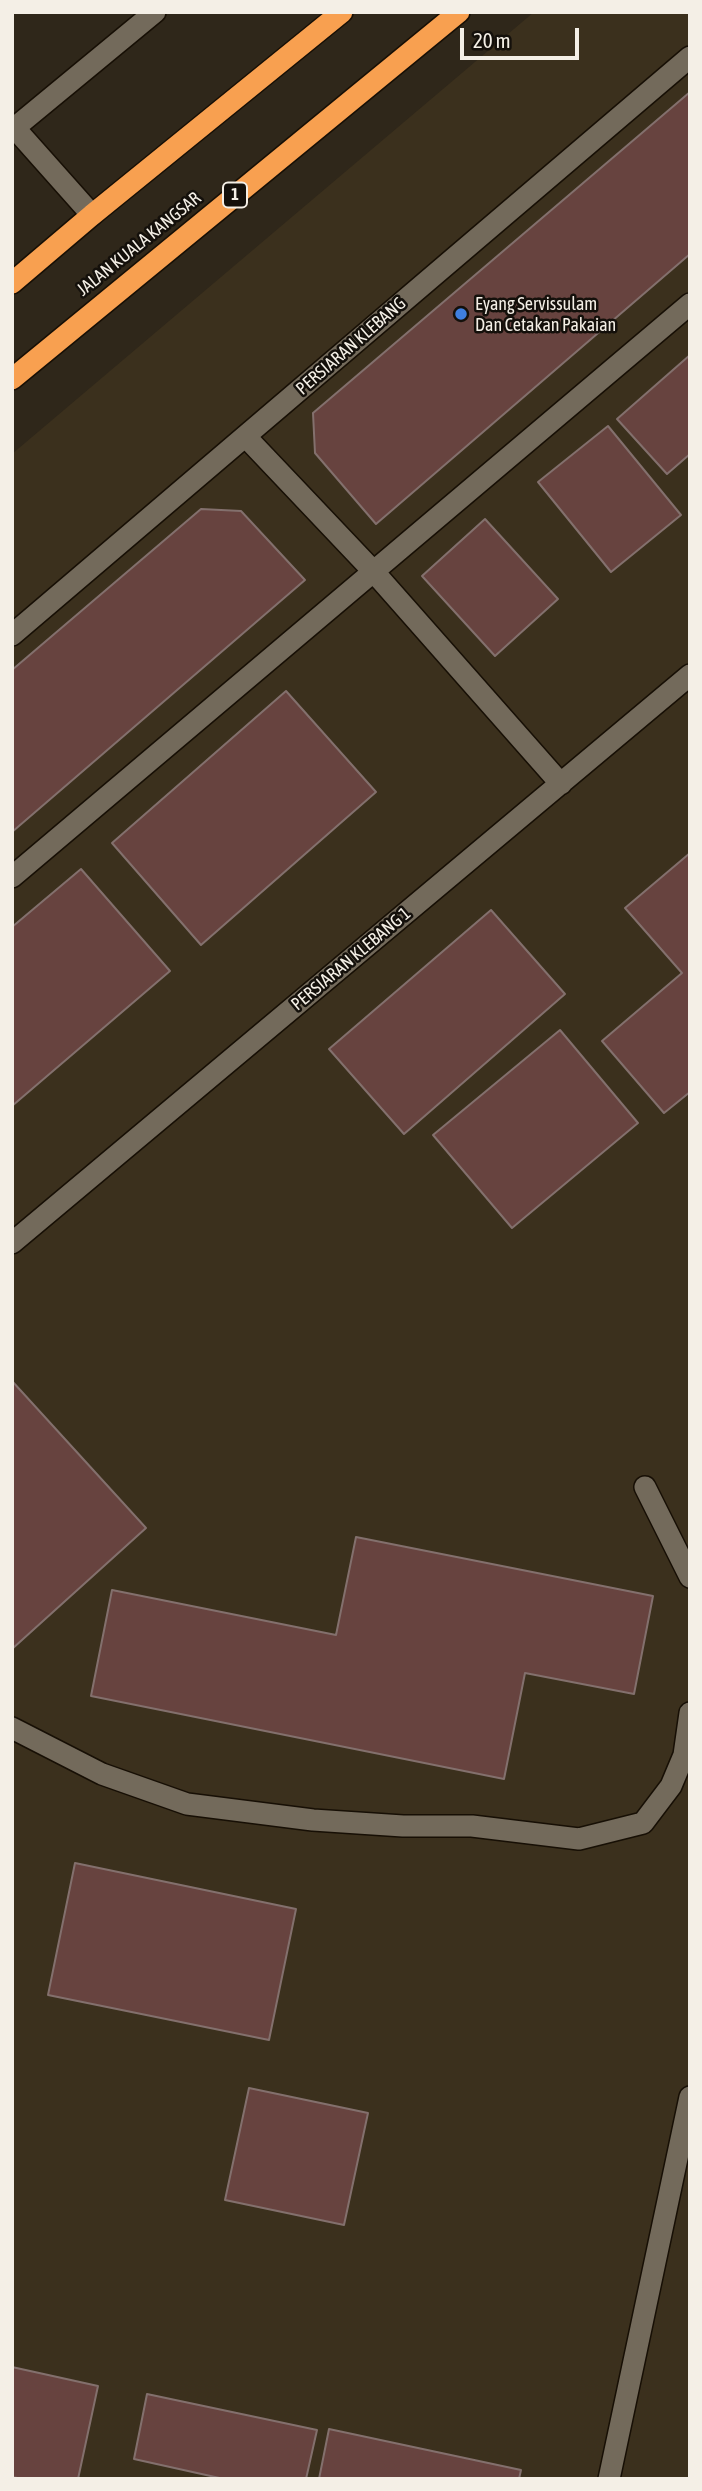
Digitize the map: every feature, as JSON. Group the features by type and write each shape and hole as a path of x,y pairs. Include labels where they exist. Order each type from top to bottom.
{"highway":[{"path":"12,283 342,12"},
{"name":"JALAN KUALA KANGSAR","path":"12,379 459,12"}],"street":[{"path":"92,215 13,128 155,12"},
{"name":"PERSIARAN KLEBANG","path":"12,635 690,57"},
{"path":"12,877 690,304"},
{"path":"246,436 374,572 561,784"},
{"name":"PERSIARAN KLEBANG 1","path":"12,1243 690,675"},
{"path":"646,1487 690,1577"},
{"path":"12,1728 102,1774 187,1804 313,1821 403,1826 472,1826 579,1839 643,1823 671,1786 684,1755 690,1713"},
{"path":"609,2479 690,2097"}],"shaded area":[{"path":"534,12 690,12 690,2479 12,2479 12,454"}],"building":[{"path":"690,92 690,254 376,524 315,453 313,413"},
{"path":"690,355 690,454 667,474 617,419"},
{"path":"608,426 681,515 611,572 538,482"},
{"path":"201,509 241,511 305,580 12,832 12,670"},
{"path":"485,519 558,599 495,656 422,576"},
{"path":"286,691 376,792 201,945 112,843"},
{"path":"690,853 690,1092 664,1113 602,1041 682,973 625,908"},
{"path":"81,869 170,971 12,1106 12,927"},
{"path":"491,910 565,994 404,1134 329,1049"},
{"path":"560,1030 638,1123 512,1228 433,1135"},
{"path":"12,1381 146,1528 12,1649"},
{"path":"356,1537 653,1596 634,1694 525,1673 504,1779 91,1696 112,1590 336,1635"},
{"path":"75,1863 296,1909 269,2040 48,1995"},
{"path":"249,2088 368,2113 344,2225 225,2200"},
{"path":"12,2367 98,2386 78,2479 12,2477"},
{"path":"147,2394 317,2430 306,2479 224,2479 134,2459"},
{"path":"329,2429 521,2470 519,2479 319,2479"}],"place":[{"name":"Eyang Servissulam Dan Cetakan Pakaian","path":"461,314"}]}
